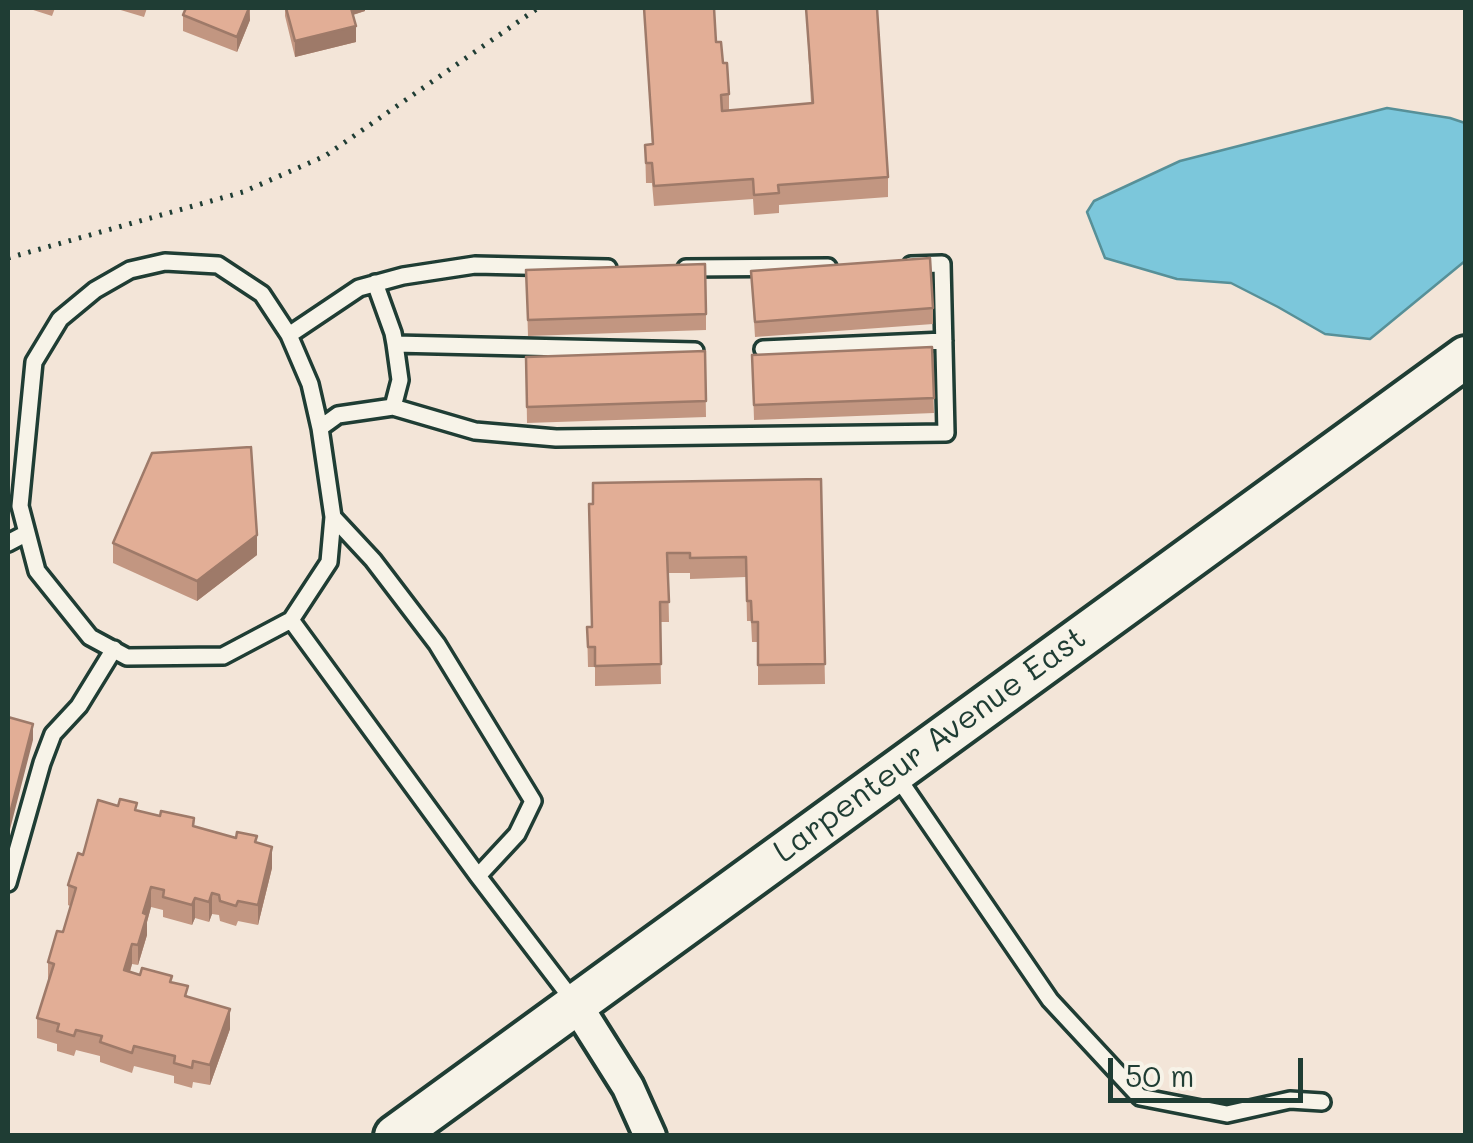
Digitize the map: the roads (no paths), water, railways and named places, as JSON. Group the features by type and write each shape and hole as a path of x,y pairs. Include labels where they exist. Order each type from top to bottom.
{"street":[{"name":"Larpenteur Avenue East","path":"395,1136 1466,356"},
{"path":"574,1003 628,1087 650,1136"}],"lane":[{"path":"165,262 218,265 262,294 289,334 310,384 320,428 333,517 329,562 290,620 223,656 127,656 90,637 37,571 20,506 34,362 60,318 95,290 130,270 165,262"},
{"path":"320,428 338,415 393,407 475,431 556,438 946,433 942,264 903,265"},
{"path":"289,334 359,288 402,276 475,265 619,268"},
{"path":"674,268 845,266"},
{"path":"376,284 393,332 400,380 393,407"},
{"path":"763,349 944,342"},
{"path":"395,344 695,351"},
{"path":"333,517 374,560 437,644 533,801 517,834 478,876"},
{"path":"8,542 27,533"},
{"path":"290,620 574,1003"},
{"path":"8,883 53,734 79,706 114,650"},
{"path":"894,771 1050,1000 1140,1097 1227,1114 1290,1100 1322,1102"}],"water":[{"path":"1387,108 1465,123 1465,261 1370,339 1325,334 1231,283 1177,279 1105,258 1087,212 1094,201 1180,161"}]}
